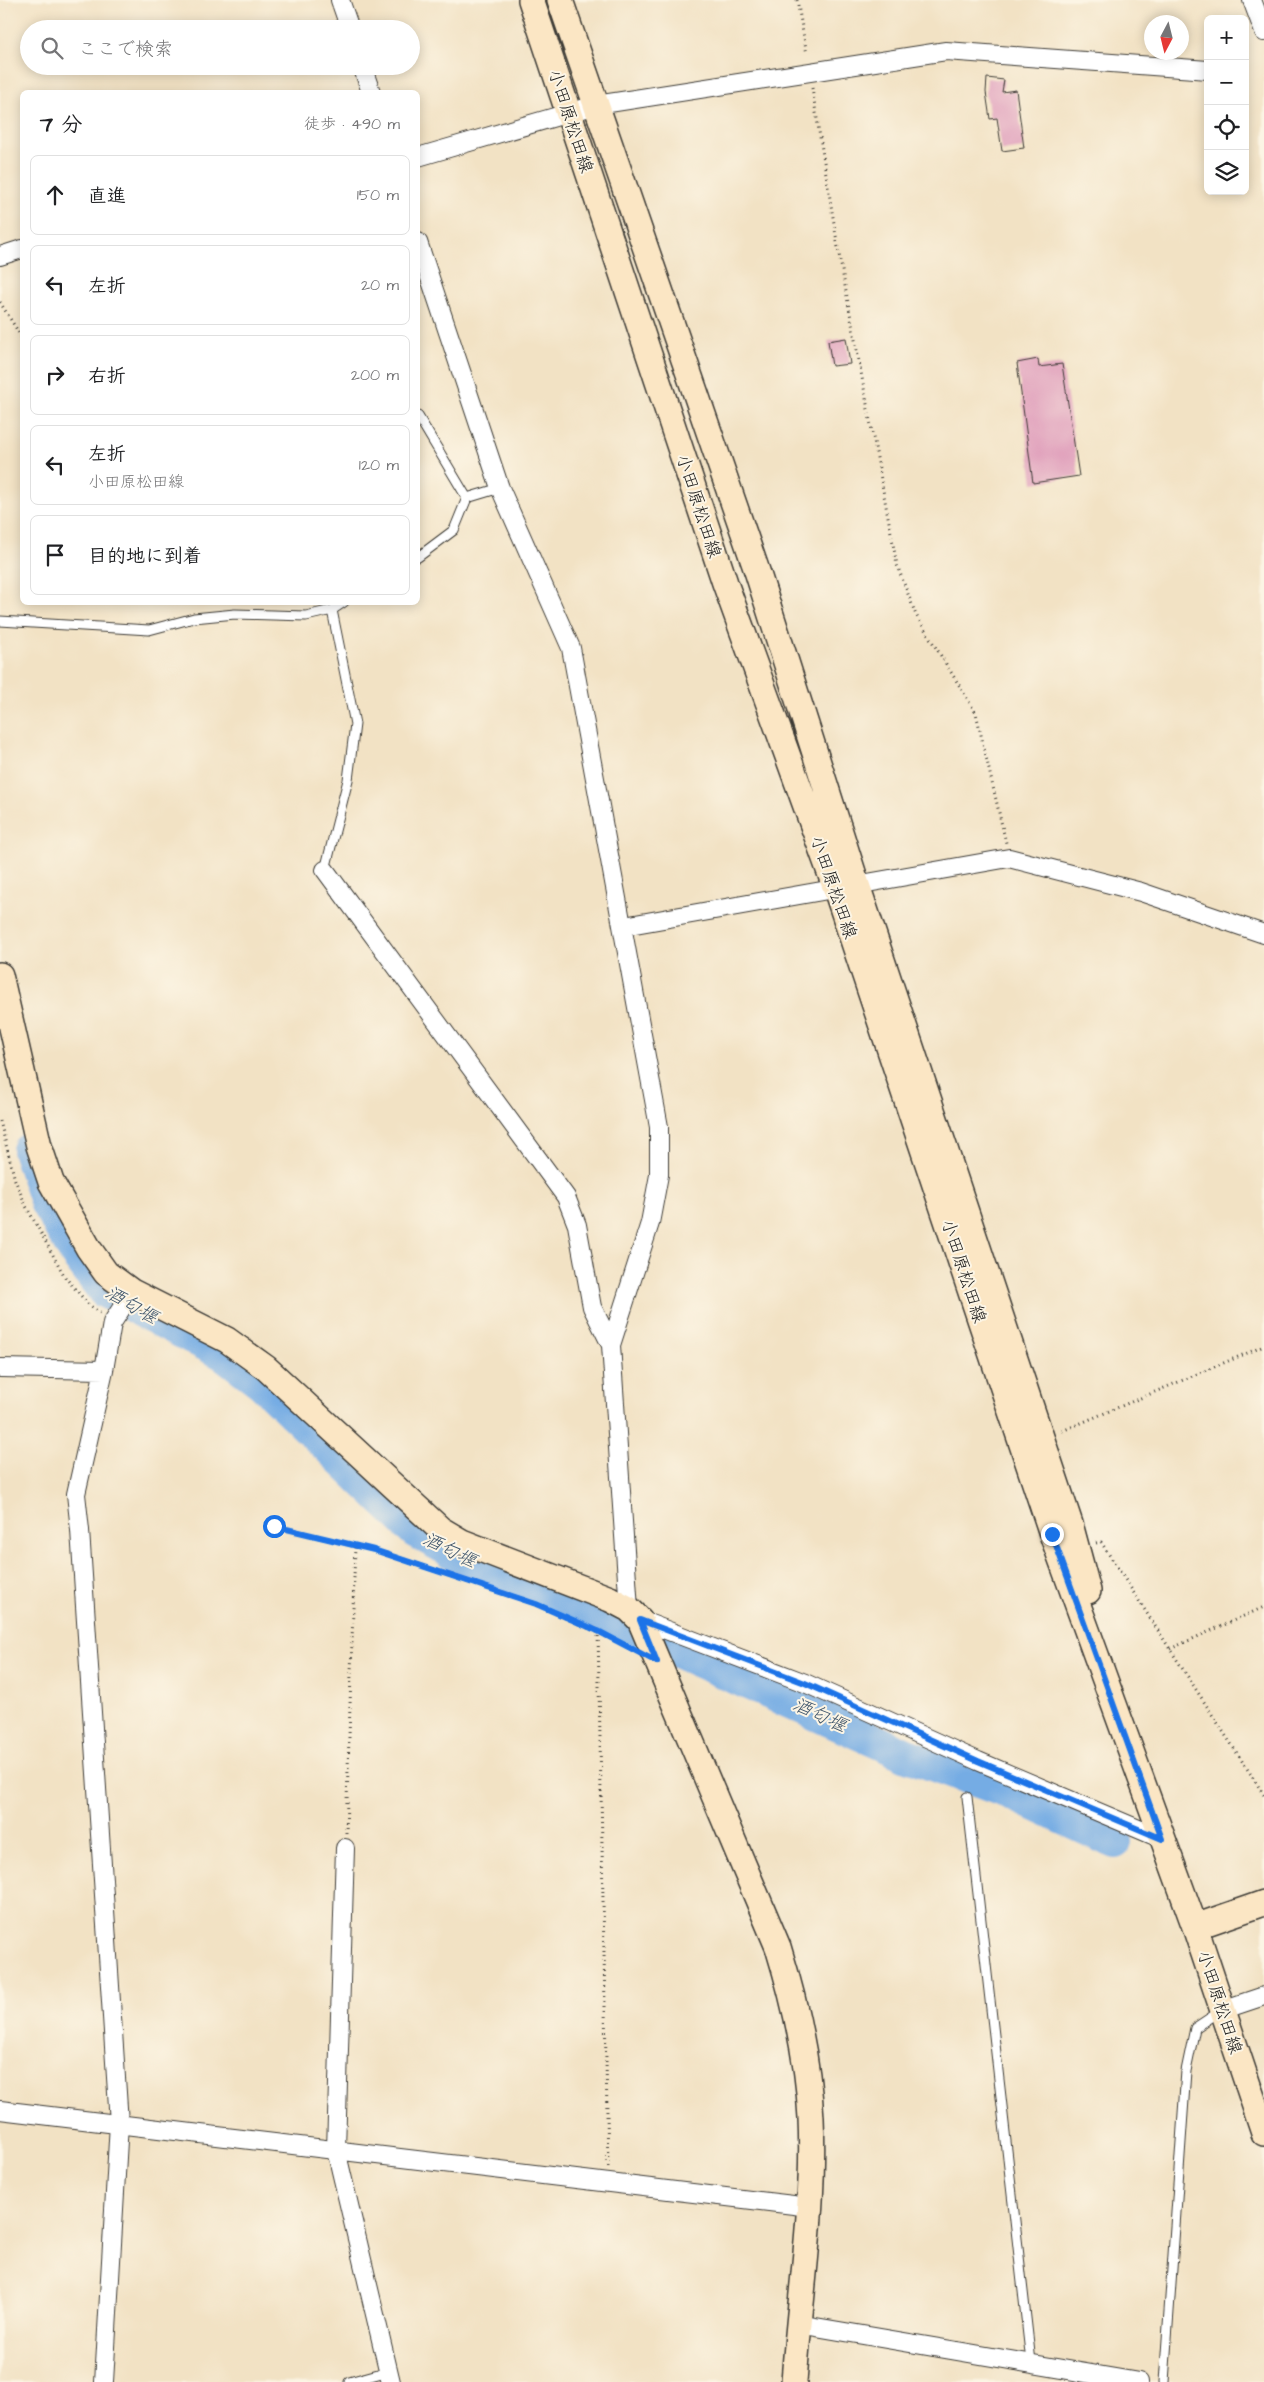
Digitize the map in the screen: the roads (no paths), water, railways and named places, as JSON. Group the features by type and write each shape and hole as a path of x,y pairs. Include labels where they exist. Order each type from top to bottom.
{"main road":[{"name":"小田原松田線","path":"531,0 725,583 847,887 1042,1440 1076,1546 1138,1774"},
{"name":"小田原松田線","path":"560,0 758,574 847,887 1052,1534 1195,1927 1264,2133"},
{"path":"0,975 39,1146 51,1182 88,1249 106,1273 132,1292 227,1340 266,1368 440,1528 462,1542 610,1599 634,1615 657,1662 778,1947 793,1995 802,2040 811,2117 810,2207 794,2382"},
{"name":"小田原松田線","path":"1195,1927 1264,1903"}],"street":[{"path":"340,0 347,20"},
{"path":"1252,0 1264,32"},
{"path":"420,157 596,105 946,52 1204,70"},
{"path":"365,75 369,90"},
{"path":"420,248 500,488 571,648 624,926 659,1127 659,1175 650,1223 611,1345"},
{"path":"0,256 20,250"},
{"path":"624,926 1009,858 1141,892 1264,934"},
{"path":"325,870 566,1197 578,1225 592,1307 611,1345 634,1615 805,1683 978,1761 1162,1839"},
{"path":"104,2382 119,2123 81,1540 76,1494 104,1370 112,1323 132,1292"},
{"path":"0,1368 104,1370"},
{"path":"345,1848 336,2150 390,2377"},
{"path":"1222,2010 1264,1996"},
{"path":"0,2110 810,2207"},
{"path":"798,2324 1031,2362 1139,2382"}],"lane":[{"path":"420,419 467,498"},
{"path":"467,498 500,488"},
{"path":"420,556 454,530 467,498"},
{"path":"0,621 149,630 194,618 235,614 306,616 332,610 340,605"},
{"path":"325,870 348,780 355,724 332,610"},
{"path":"967,1797 1031,2362"},
{"path":"1164,2382 1186,2071 1195,2028 1222,2010"},
{"path":"349,2382 390,2377"}],"waterway":[{"name":"酒匂堰","path":"29,1150 47,1204 76,1254 104,1291 224,1354 262,1383 415,1531 457,1554 602,1614 677,1651 907,1755 1011,1793 1115,1842"}]}
